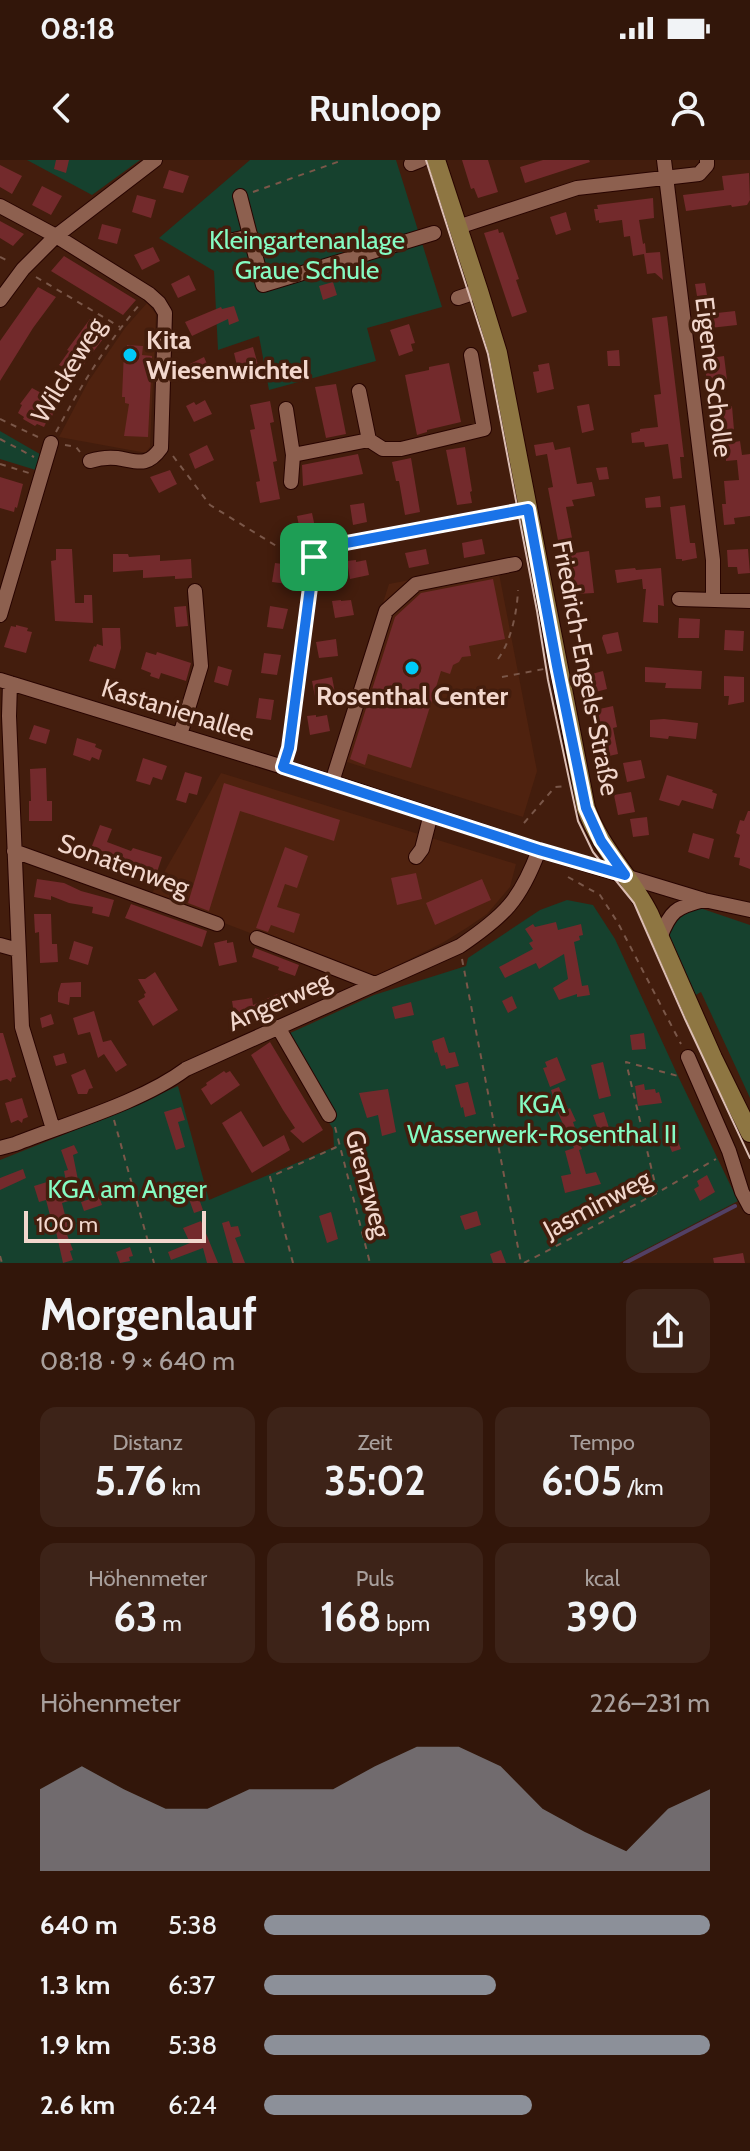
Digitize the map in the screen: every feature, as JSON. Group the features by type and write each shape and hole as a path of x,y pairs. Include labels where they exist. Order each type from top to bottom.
{"main road":[{"name":"Friedrich-Engels-Straße","path":"436,160 498,353 586,808 601,841 644,903 750,1133"}],"street":[{"path":"0,300 23,269 56,236 155,160"},
{"path":"664,160 673,160"},
{"name":"Eigene Scholle","path":"664,160 713,560 713,599"},
{"path":"458,227 577,188 699,174 707,165 707,160"},
{"path":"240,196 263,285 434,233"},
{"path":"0,206 56,236 149,294 165,313 161,448 152,458 138,463 101,457 90,461"},
{"path":"220,243 251,236"},
{"path":"458,298 479,291"},
{"path":"293,455 369,440 383,449 401,449 484,429 471,355"},
{"path":"359,391 369,440"},
{"path":"286,409 293,455 291,482"},
{"name":"Wilckeweg","path":"0,615 51,443"},
{"name":"Friedrich-Engels-Straße","path":"314,557 330,546 528,509"},
{"path":"283,767 289,748 314,557"},
{"path":"332,782 386,611 416,584 515,564"},
{"path":"180,735 201,666 195,591"},
{"path":"679,599 750,601"},
{"path":"5,682 22,1027 53,1129"},
{"name":"Kastanienallee","path":"5,682 332,782 539,850 706,900 750,910"},
{"path":"416,857 422,849 431,814"},
{"name":"Angerweg","path":"0,1148 169,1082 186,1069 460,946 490,926 509,908 519,895 539,850"},
{"name":"Sonatenweg","path":"14,851 217,924"},
{"path":"660,938 667,920 676,910 706,900"},
{"name":"Kastanienallee","path":"706,900 750,921"},
{"path":"257,938 375,984"},
{"path":"0,945 18,950"},
{"path":"278,1027 329,1115"},
{"path":"691,1062 750,1207"}],"path":[{"path":"240,196 343,160"},
{"path":"0,257 121,327"},
{"name":"Wilckeweg","path":"51,443 74,398 121,327 149,294"},
{"path":"0,439 46,462"},
{"path":"161,448 171,453 210,505 278,547 314,557"},
{"path":"0,464 41,477"},
{"path":"498,659 507,646 518,590"},
{"path":"502,677 557,666"},
{"path":"524,823 555,787"},
{"path":"568,877 600,895 618,923 691,1062 678,1076 626,1062 657,1193"},
{"path":"460,946 522,1263"},
{"path":"110,1107 154,1263"},
{"name":"Grenzweg","path":"329,1115 341,1145 370,1263"},
{"path":"293,1263 270,1177 341,1145"},
{"name":"Jasminweg","path":"522,1263 657,1193 729,1151"},
{"path":"0,1256 2,1263"}],"shaded area":[{"name":"Kita Wiesenwichtel","path":"147,303 156,314 150,447 146,452 141,452 59,437 88,382 125,328"},
{"path":"497,563 537,771 523,817 334,758 389,584"},
{"path":"221,773 516,864 510,887 487,914 468,927 370,979 151,895"}],"green space":[{"path":"27,160 140,160 92,195"},
{"name":"Kleingartenanlage Graue Schule","path":"250,160 396,160 442,307 367,328 376,361 269,390 259,336 218,350 214,271 159,238"},
{"path":"0,431 45,457 39,471 0,459"},
{"path":"567,900 593,905 615,939 738,1201 619,1263 0,1263 0,1160 178,1086 209,1200 334,1147 333,1129 277,1039 374,995 466,966 468,958 540,910"},
{"path":"700,908 750,925 750,1098 701,992 694,996 666,940 679,912"}],"building":[{"path":"56,160 69,160 66,173 54,169"},
{"path":"462,160 488,160 498,192 478,198 474,188 471,189"},
{"path":"543,160 590,162 525,183 520,167"},
{"path":"0,165 22,176 12,194 0,187"},
{"path":"169,170 189,176 183,193 163,188"},
{"path":"749,173 750,200 747,205 686,211 683,195 724,190 722,176"},
{"path":"42,186 62,196 51,215 32,205"},
{"path":"137,195 156,200 151,218 132,212"},
{"path":"653,198 654,218 639,220 646,253 660,252 663,280 655,273 647,274 644,254 633,256 630,236 624,237 622,220 599,223 594,209 598,209 597,205"},
{"path":"566,212 571,230 556,235 550,217"},
{"path":"0,221 24,234 13,246 0,238"},
{"path":"102,224 121,229 117,244 98,239"},
{"path":"498,229 499,233 503,232 527,312 512,317 484,233"},
{"path":"153,247 160,261 142,270 134,255"},
{"path":"64,256 136,300 123,315 51,271"},
{"path":"189,275 196,290 178,298 171,284"},
{"path":"333,282 337,295 323,300 319,286"},
{"path":"705,283 707,295 697,296 695,284"},
{"path":"38,287 56,297 0,381 0,341"},
{"path":"234,306 239,321 229,325 228,319 192,336 185,322 221,307"},
{"path":"735,311 737,325 701,329 699,315"},
{"path":"667,316 684,457 680,457 682,478 673,479 668,444 645,447 644,442 632,443 631,433 658,427 654,395 661,394 652,318"},
{"path":"90,319 110,330 73,382 58,374 63,367 59,365"},
{"path":"409,324 415,343 411,344 413,351 399,356 390,330"},
{"path":"127,345 143,346 142,355 152,356 148,437 124,436 129,404 122,397 124,351 127,351"},
{"path":"253,347 258,365 238,370 234,353"},
{"path":"619,350 620,366 608,366 607,351"},
{"path":"724,356 727,380 707,382 704,359"},
{"path":"204,357 210,371 193,380 186,366"},
{"path":"449,363 461,422 417,435 405,375"},
{"path":"549,363 554,389 537,393 533,372 539,371 538,365"},
{"path":"336,384 346,434 326,438 315,387"},
{"path":"32,388 58,402 44,427 35,426 18,413 20,404"},
{"path":"205,400 212,414 194,422 186,406"},
{"path":"270,401 274,422 270,423 277,461 273,462 280,499 260,503 256,482 260,481 250,430 255,429 250,405"},
{"path":"589,404 594,430 582,433 577,406"},
{"path":"732,406 735,442 740,441 742,455 750,454 750,516 734,518 735,524 724,525 724,481 739,480 737,460 714,459 712,440 717,440 714,408"},
{"path":"553,442 555,450 570,447 577,484 592,482 595,496 572,500 574,506 566,507 574,548 560,551 548,488 553,487 547,454 536,456 534,445"},
{"path":"207,445 214,460 195,469 189,454"},
{"path":"465,447 472,503 457,505 446,450"},
{"path":"358,454 363,474 303,486 302,465"},
{"path":"411,458 420,512 405,515 392,462"},
{"path":"607,467 609,479 599,480 596,468"},
{"path":"170,470 177,484 159,493 150,477"},
{"path":"0,477 23,484 14,512 0,508"},
{"path":"660,496 661,507 646,508 645,498"},
{"path":"364,503 367,522 353,525 350,505"},
{"path":"685,505 690,543 695,543 697,558 682,561 676,559 670,507"},
{"path":"312,513 316,532 301,535 297,516"},
{"path":"482,539 485,554 464,558 462,543"},
{"path":"56,549 72,549 75,603 84,603 84,595 92,595 93,623 55,621 51,561 56,560"},
{"path":"426,549 429,564 409,568 405,553"},
{"path":"748,549 750,573 738,574 737,567 728,567 727,550"},
{"path":"589,551 594,593 575,594 568,554"},
{"path":"113,554 128,554 129,557 160,555 160,561 191,559 192,578 143,578 143,570 113,572"},
{"path":"366,560 369,575 350,579 347,561"},
{"path":"275,563 290,565 288,584 272,582"},
{"path":"661,568 664,606 658,605 658,623 643,622 646,589 643,589 642,579 617,583 615,570"},
{"name":"Rosenthal Center","path":"493,579 505,639 469,646 471,656 462,657 453,665 450,674 441,671 411,768 368,754 365,765 350,759 395,617 421,593"},
{"path":"351,600 354,615 335,618 332,601"},
{"path":"186,606 188,626 176,627 174,607"},
{"path":"270,606 288,609 283,629 267,627"},
{"path":"679,618 700,619 699,638 678,638"},
{"path":"11,626 32,632 26,653 4,647"},
{"path":"102,628 120,628 121,648 115,669 89,661 94,646 103,646"},
{"path":"725,630 744,631 743,651 724,650"},
{"path":"618,632 622,651 607,654 603,635"},
{"path":"336,639 338,656 319,658 316,642"},
{"path":"146,652 156,655 157,652 191,663 186,681 161,673 159,679 150,676 151,673 141,669"},
{"path":"264,653 281,655 277,675 261,673"},
{"path":"218,666 232,670 228,686 214,682"},
{"path":"645,667 702,671 701,689 665,688 666,683 645,682"},
{"path":"603,671 607,689 592,693 588,675"},
{"path":"724,676 744,677 744,702 728,705 729,696 724,696"},
{"path":"332,677 335,693 315,697 312,681"},
{"path":"259,698 274,700 271,720 256,718"},
{"path":"613,706 618,754 600,758 597,742 602,741 595,710"},
{"path":"327,715 330,731 310,735 307,716"},
{"path":"650,720 698,723 696,739 650,737"},
{"path":"34,725 50,730 46,744 29,739"},
{"path":"77,738 96,744 95,747 102,750 99,760 92,757 90,761 73,755"},
{"path":"143,758 167,766 162,780 153,777 150,785 136,781"},
{"path":"641,760 645,778 627,782 623,763"},
{"path":"46,768 47,801 52,801 52,821 29,821 30,769"},
{"path":"185,772 202,777 197,795 189,793 186,803 176,800"},
{"path":"667,775 713,790 717,794 713,809 682,800 679,806 659,800"},
{"path":"224,783 340,820 334,841 240,811 209,911 188,903"},
{"path":"631,792 635,812 618,815 614,795"},
{"path":"748,811 750,869 739,865 740,858 734,857 740,835 736,833 740,820 744,821"},
{"path":"647,817 649,835 633,837 630,819"},
{"path":"100,825 112,829 107,842 162,857 156,875 116,860 115,863 90,851"},
{"path":"693,833 714,839 709,859 688,852"},
{"path":"285,847 308,856 297,888 285,884 277,907 300,914 294,933 271,925 268,932 256,928"},
{"path":"416,873 422,899 397,905 391,878"},
{"path":"37,879 64,883 114,900 109,917 92,913 93,907 51,896 51,900 34,897"},
{"path":"482,879 491,900 435,925 426,903"},
{"path":"131,904 207,931 202,947 125,918"},
{"path":"34,914 51,914 52,944 57,944 58,962 40,963 39,932 35,933"},
{"path":"556,922 558,930 581,924 583,935 574,942 582,986 588,985 590,995 577,997 577,994 559,1000 553,988 568,979 564,954 539,969 536,963 505,978 499,967 533,949 529,943 533,941 525,929 533,924 535,927"},
{"path":"227,940 227,943 233,942 237,962 219,966 214,943"},
{"path":"74,941 93,947 88,965 69,959"},
{"path":"255,948 299,965 295,976 252,957"},
{"path":"155,972 178,1010 153,1026 138,1001 146,993 138,979 145,979"},
{"path":"81,982 81,997 70,997 69,1005 58,1002 61,983"},
{"path":"282,992 288,1006 267,1016 235,1020 232,1001 252,998 253,1005"},
{"path":"512,996 517,1008 508,1013 502,1001"},
{"path":"411,1002 414,1015 395,1019 392,1007"},
{"path":"94,1011 103,1042 111,1040 127,1065 116,1072 104,1054 98,1058 90,1032 78,1035 73,1018"},
{"path":"51,1014 54,1024 42,1028 40,1018"},
{"path":"0,1033 3,1033 16,1077 11,1082 7,1079 0,1081"},
{"path":"644,1033 646,1049 632,1050 630,1035"},
{"path":"444,1037 449,1053 455,1052 459,1066 446,1069 445,1065 441,1066 432,1041"},
{"path":"270,1042 323,1130 303,1143 290,1131 295,1128 251,1055"},
{"path":"64,1053 67,1063 56,1066 53,1056"},
{"path":"557,1057 566,1080 550,1087 543,1068 547,1067 545,1062"},
{"path":"603,1062 611,1096 599,1099 591,1065"},
{"path":"85,1069 93,1088 87,1094 78,1094 71,1075"},
{"path":"224,1071 230,1071 240,1085 211,1105 201,1089"},
{"path":"468,1082 476,1114 465,1117 455,1085"},
{"path":"644,1084 645,1090 655,1089 656,1093 659,1092 662,1103 638,1106 635,1086"},
{"path":"559,1087 576,1121 573,1122 586,1174 596,1172 601,1184 565,1193 561,1176 571,1174 565,1151 574,1148 551,1090"},
{"path":"388,1089 396,1132 382,1136 378,1115 367,1118 359,1093"},
{"path":"22,1098 28,1117 22,1123 18,1120 11,1123 5,1103"},
{"path":"181,1107 185,1120 178,1122 185,1147 176,1150 164,1112"},
{"path":"241,1111 263,1147 284,1135 290,1150 252,1173 222,1123"},
{"path":"604,1112 610,1131 620,1127 626,1143 618,1146 609,1138 602,1141 593,1115"},
{"path":"671,1123 681,1149 672,1152 662,1126"},
{"path":"74,1145 78,1153 73,1155 78,1180 66,1181 64,1171 68,1170 61,1150"},
{"path":"23,1169 26,1178 0,1190 0,1178"},
{"path":"707,1175 715,1192 700,1201 694,1189 699,1186 697,1181"},
{"path":"47,1182 50,1194 75,1186 78,1198 62,1203 69,1231 66,1232 73,1250 70,1251 73,1260 63,1263 53,1218 46,1200 39,1202 34,1186"},
{"path":"99,1196 102,1205 84,1211 81,1202"},
{"path":"198,1196 203,1210 194,1213 189,1199"},
{"path":"477,1211 481,1225 465,1230 460,1216"},
{"path":"331,1212 338,1239 327,1243 319,1216"},
{"path":"201,1221 218,1263 207,1263 203,1248 171,1260 168,1252 190,1243 183,1228"},
{"path":"229,1221 231,1227 238,1226 241,1236 235,1238 245,1263 233,1263 222,1223"},
{"path":"130,1247 133,1256 129,1257 130,1261 120,1263 116,1252"},
{"path":"501,1250 506,1263 493,1263 490,1254"},
{"path":"743,1253 745,1263 714,1263 713,1258"}],"waterway":[{"path":"625,1263 735,1206"}],"tram line":[{"path":"426,160 488,354 548,680 578,821 593,852 634,903 750,1158"}],"place":[{"name":"Kita Wiesenwichtel","path":"130,355"},
{"name":"Rosenthal Center","path":"412,668"}],"route":[{"path":"528,509 586,808 601,841 625,875 283,767 289,748 314,557 330,546 528,509"}],"park label":[{"name":"KGA Wasserwerk-Rosenthal II","path":"542,1119"},
{"name":"KGA am Anger","path":"127,1189"}]}
